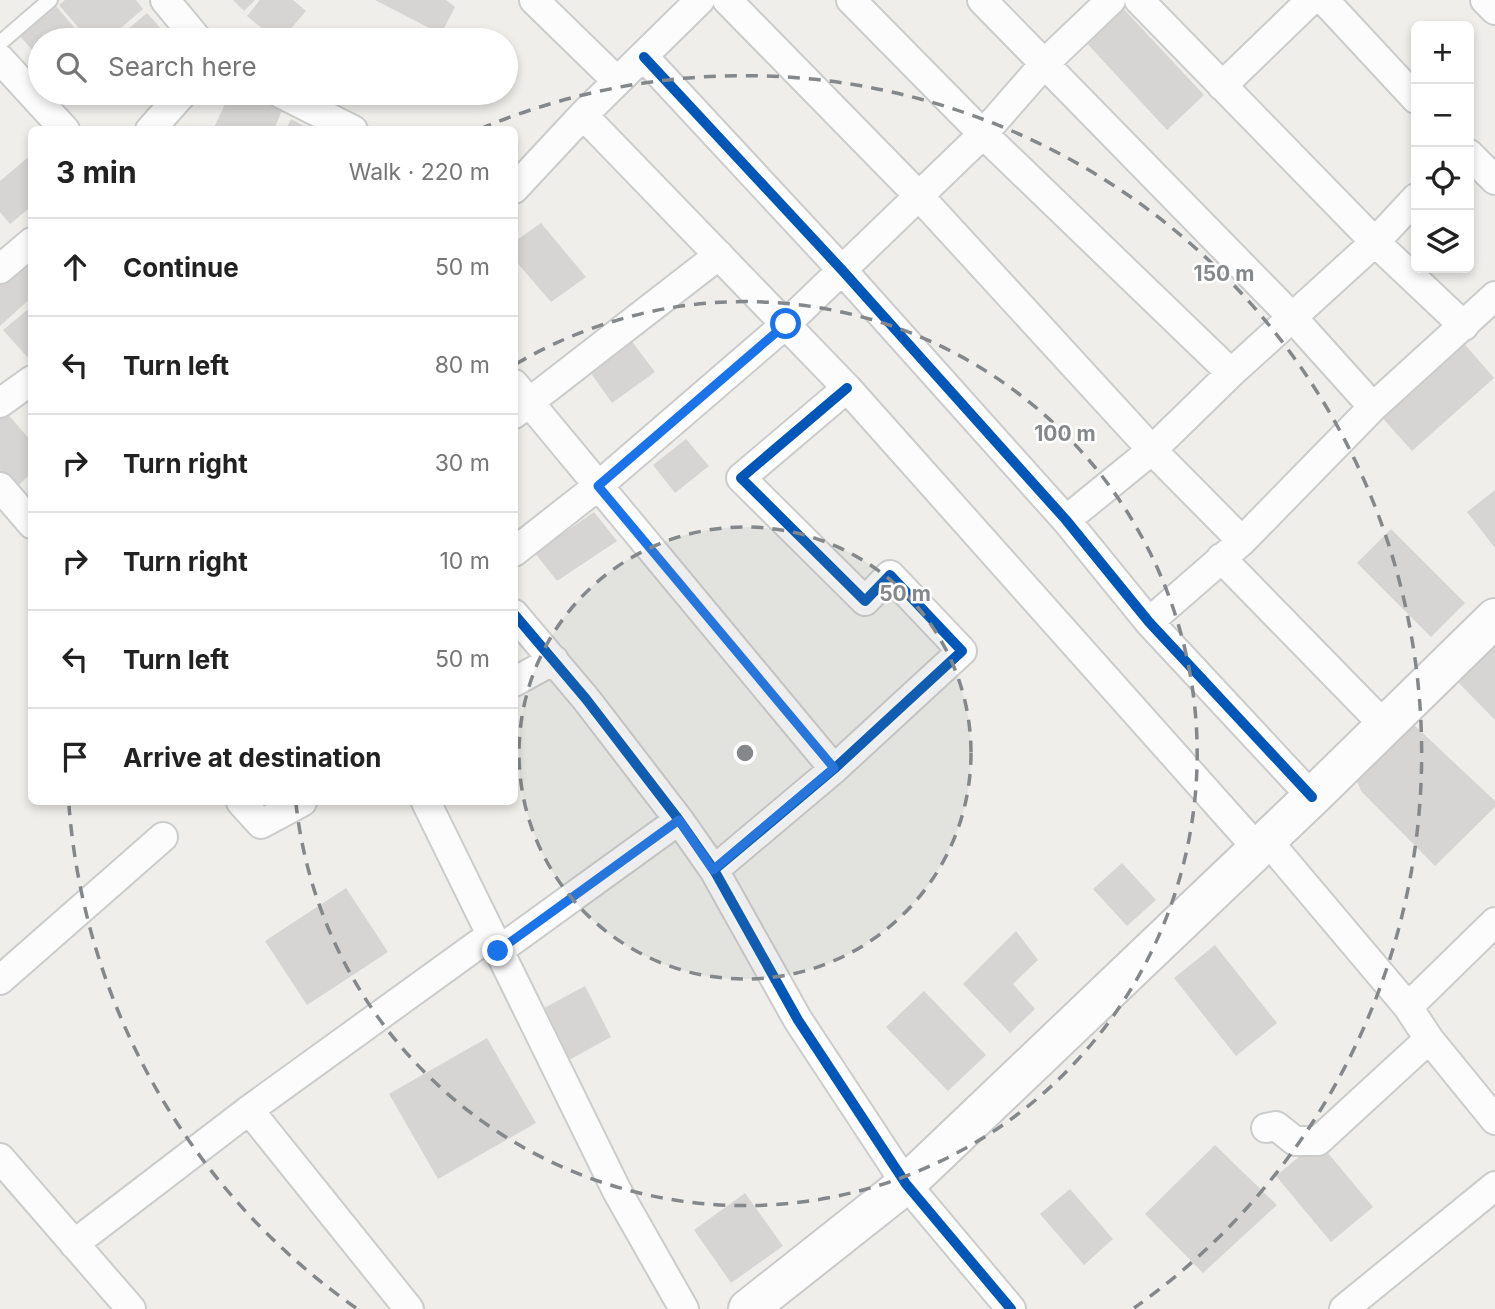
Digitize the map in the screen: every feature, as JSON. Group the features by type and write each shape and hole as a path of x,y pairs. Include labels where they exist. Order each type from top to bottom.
{"main road":[{"path":"748,1309 906,1184 1312,797 1495,618"}],"street":[{"path":"165,0 188,28"},
{"path":"534,0 617,80"},
{"path":"518,185 617,80 700,0"},
{"path":"727,0 919,196 1152,450 1232,550 1385,726"},
{"path":"851,0 983,134 1231,373"},
{"path":"982,0 1046,62 1293,318 1373,407"},
{"path":"518,549 598,486 786,324 983,134 1046,62 1111,0"},
{"path":"1139,0 1375,242 1464,326"},
{"path":"1222,86 1311,0"},
{"path":"1324,0 1411,94"},
{"path":"1485,0 1495,10"},
{"path":"643,57 842,270 1066,520 1149,622 1312,797"},
{"path":"0,59 28,90"},
{"path":"42,105 61,126"},
{"path":"154,126 172,105"},
{"path":"304,105 345,126"},
{"path":"583,115 847,388 1262,844 1408,1007 1429,1038 1495,1120"},
{"path":"1474,159 1495,180"},
{"path":"1066,520 1152,450 1231,373 1375,242 1411,203"},
{"path":"0,270 28,246"},
{"path":"719,256 520,400 598,486 834,768"},
{"path":"1149,622 1232,550 1373,407 1495,296"},
{"path":"0,403 28,383"},
{"path":"713,870 834,768 962,651 890,575 865,601 741,478 847,388"},
{"path":"0,487 28,519"},
{"path":"518,619 554,660 679,820 713,870 798,1020 906,1184 1011,1309"},
{"path":"518,680 554,660"},
{"path":"244,805 261,824 296,805"},
{"path":"427,805 617,1191 684,1309"},
{"path":"74,1244 248,1110 679,820"},
{"path":"0,980 163,837"},
{"path":"1408,1007 1495,922"},
{"path":"1266,1128 1276,1126 1295,1141 1318,1141 1429,1038"},
{"path":"248,1110 409,1309"},
{"path":"0,1158 131,1309"},
{"path":"1344,1309 1495,1186"}],"lane":[{"path":"0,43 50,0"}],"building":[{"path":"65,0 136,0 143,9 121,28 79,28 59,5"},
{"path":"233,0 255,0 244,11"},
{"path":"260,0 293,0 306,11 291,28 262,28 247,16"},
{"path":"375,0 446,0 455,7 444,28 429,28"},
{"path":"1119,4 1204,95 1167,130 1082,38"},
{"path":"55,5 75,28 28,28 28,45 19,35"},
{"path":"147,13 160,28 129,28"},
{"path":"224,105 284,105 276,126 215,126"},
{"path":"291,119 304,126 288,126"},
{"path":"28,157 28,209 10,224 0,212 0,181"},
{"path":"541,223 586,277 551,302 518,264 518,239"},
{"path":"28,256 28,301 0,326 0,281"},
{"path":"28,309 28,358 3,330"},
{"path":"630,339 655,372 612,403 588,369"},
{"path":"1461,340 1494,378 1412,451 1378,413"},
{"path":"5,411 28,437 28,476 16,488 0,470 0,416"},
{"path":"686,439 709,466 675,493 653,465"},
{"path":"1495,490 1495,548 1467,512"},
{"path":"594,512 617,541 557,581 535,553"},
{"path":"1391,529 1465,603 1431,637 1357,563"},
{"path":"1495,640 1495,720 1455,679"},
{"path":"1412,723 1495,801 1495,807 1435,866 1361,791 1354,774"},
{"path":"1122,863 1156,900 1127,926 1093,889"},
{"path":"346,888 388,952 307,1005 265,941"},
{"path":"1016,931 1038,960 1013,984 1035,1009 1010,1033 963,984"},
{"path":"1215,945 1277,1023 1236,1056 1174,978"},
{"path":"585,986 611,1037 558,1066 531,1015"},
{"path":"924,991 986,1055 948,1091 886,1027"},
{"path":"487,1038 536,1123 438,1179 389,1094"},
{"path":"1318,1141 1373,1207 1331,1242 1276,1176"},
{"path":"1215,1145 1277,1205 1203,1273 1145,1214"},
{"path":"1070,1189 1113,1239 1084,1265 1040,1214"},
{"path":"745,1193 783,1246 731,1283 694,1230"}],"cycle path":[{"path":"644,57 842,270 1066,520 1149,622 1312,797"},
{"path":"714,870 834,769 962,651 890,575 865,601 741,478 847,388"},
{"path":"518,619 586,699 679,820 714,870 798,1020 906,1184 1011,1309"}],"route":[{"path":"498,951 679,820 713,870 834,768 598,486 786,324"}]}
